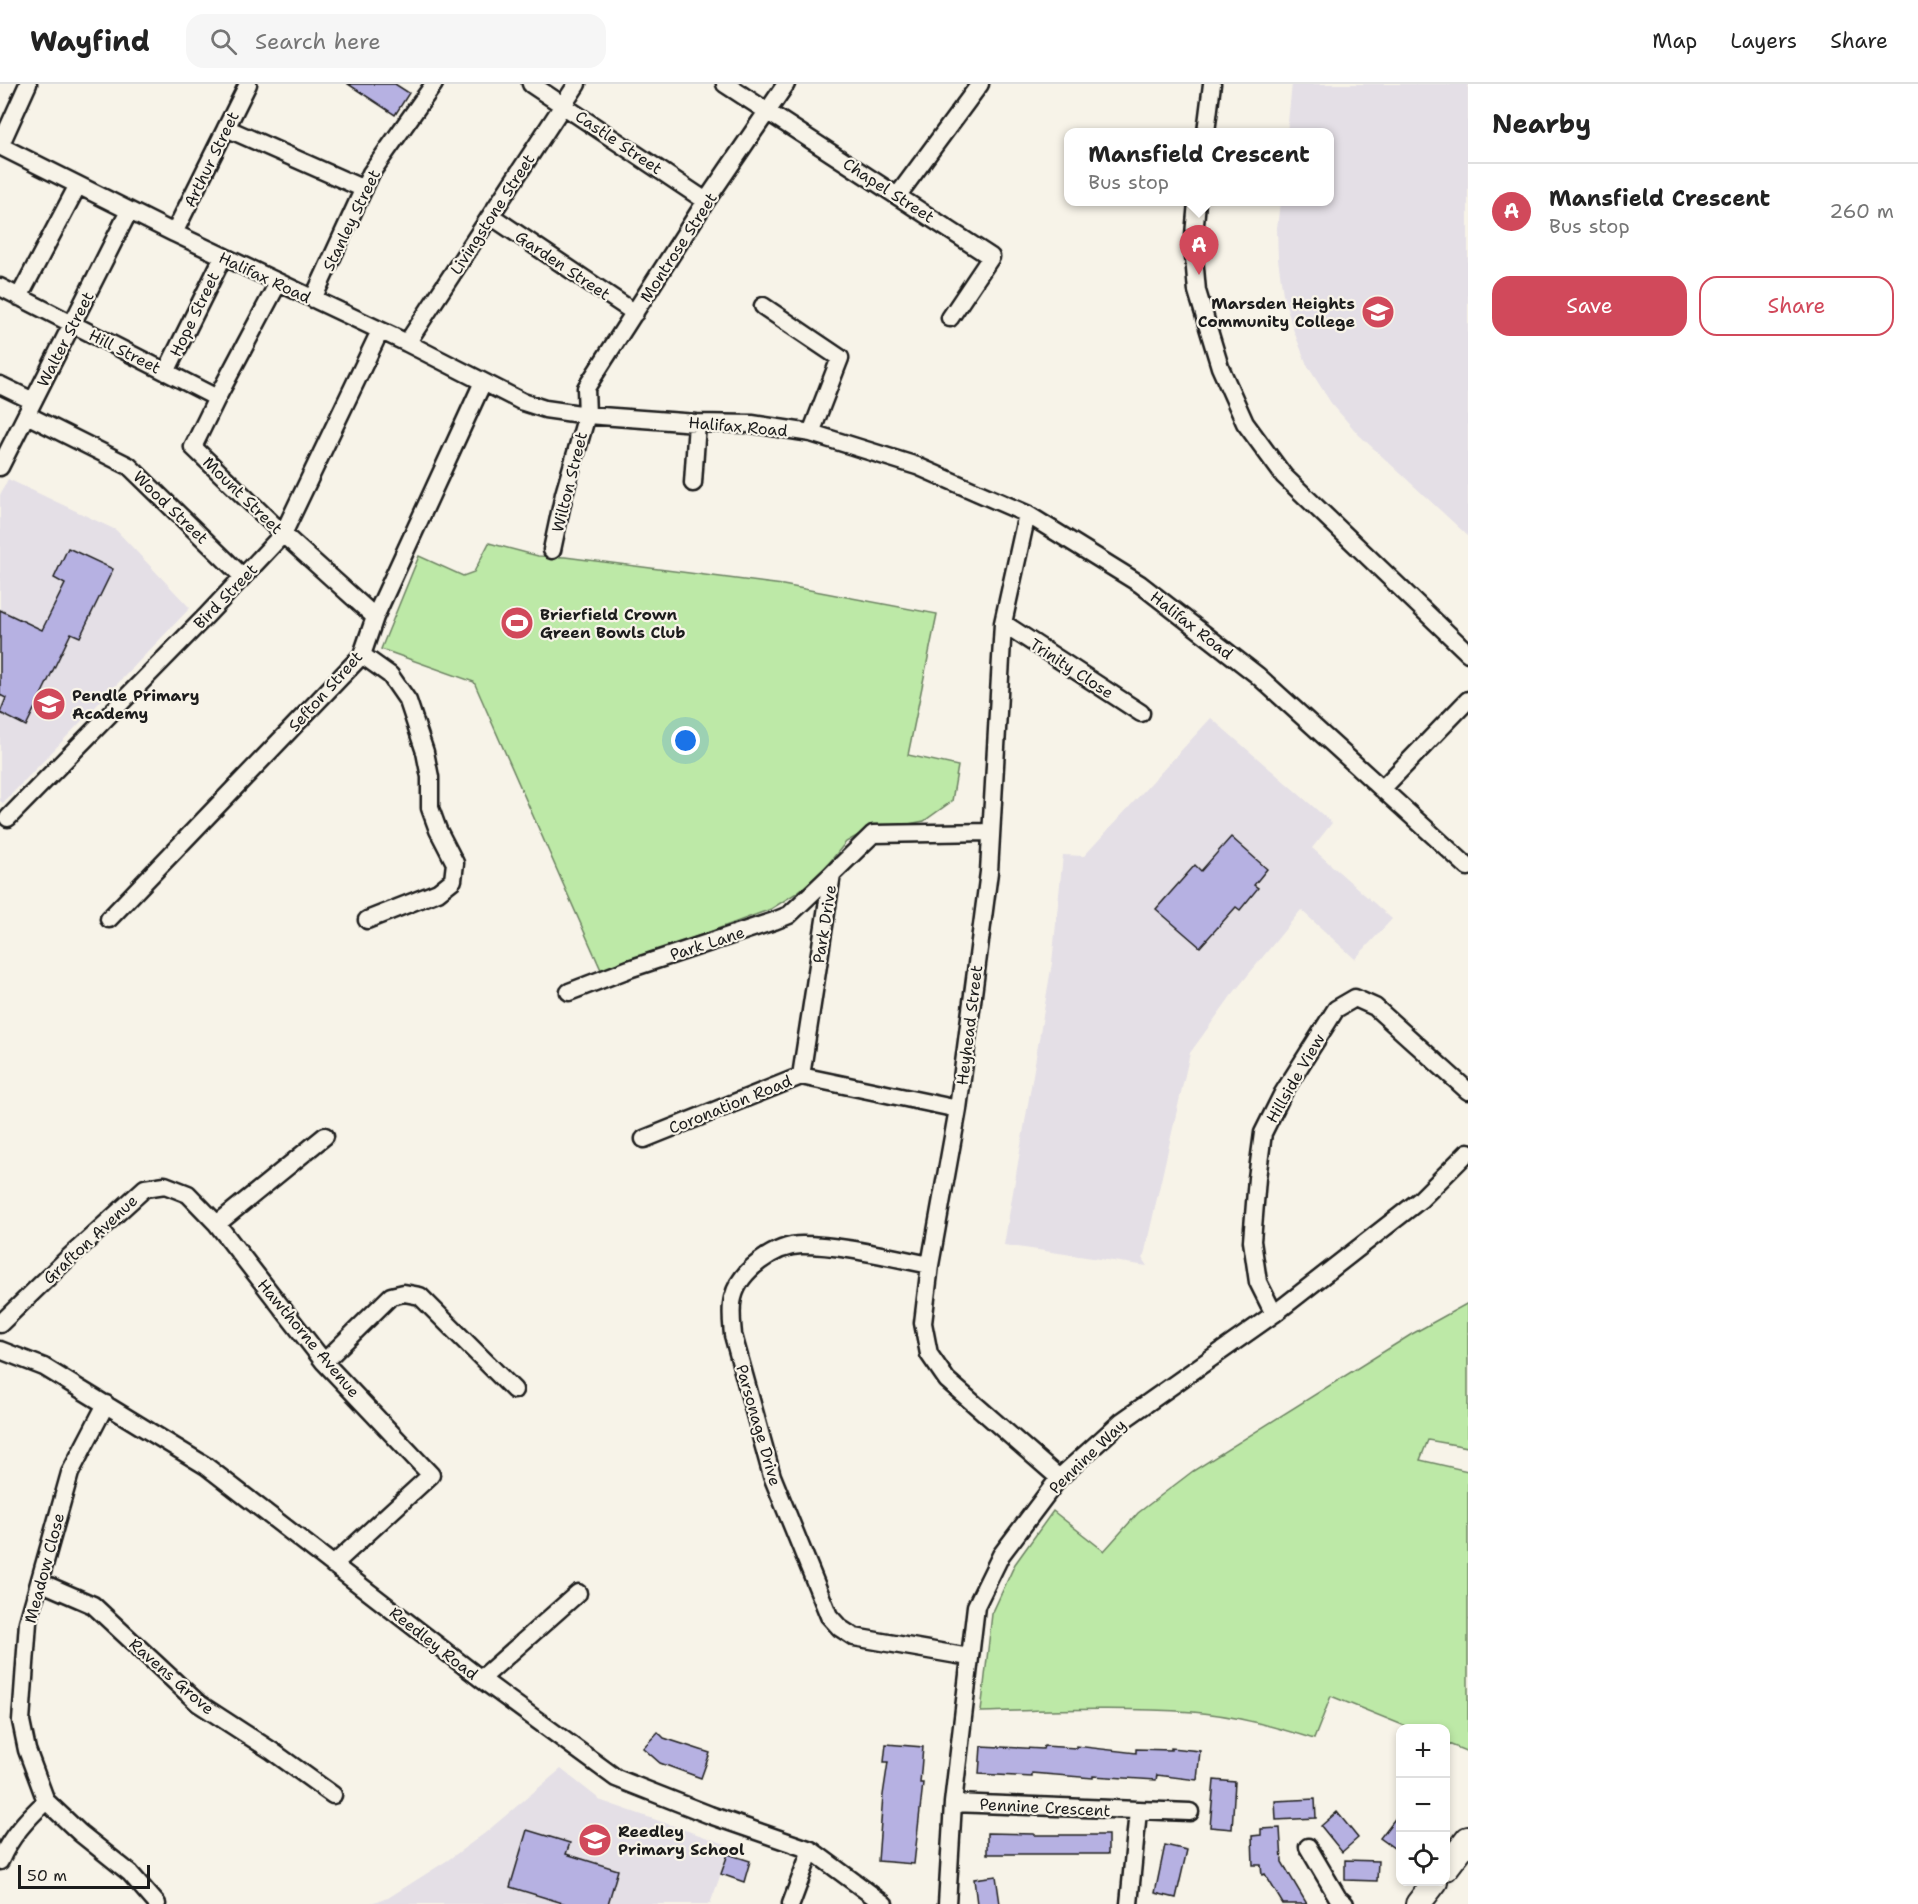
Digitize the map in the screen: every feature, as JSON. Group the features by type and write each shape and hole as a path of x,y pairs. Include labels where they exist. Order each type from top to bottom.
{"street":[{"path":"0,146 28,84"},
{"name":"Arthur Street","path":"174,233 248,84"},
{"name":"Stanley Street","path":"313,299 371,173 434,84"},
{"name":"Castle Street","path":"531,84 706,201"},
{"name":"Livingstone Street","path":"406,343 577,84"},
{"name":"Chapel Street","path":"725,84 991,257 950,318"},
{"name":"Montrose Street","path":"587,415 586,388 706,201 786,84"},
{"path":"898,195 980,84"},
{"path":"1206,128 1212,84"},
{"path":"226,128 364,189"},
{"name":"Halifax Road","path":"0,146 523,402 545,409 587,415 697,423 752,424 811,433 917,466 1027,514 1140,584 1257,675 1468,867"},
{"path":"19,297 78,185"},
{"path":"1197,206 1193,246 1197,291 1220,367 1245,423 1284,476 1468,653"},
{"name":"Walter Street","path":"0,467 129,211"},
{"name":"Garden Street","path":"491,216 635,313"},
{"name":"Hope Street","path":"166,372 223,257"},
{"name":"Mount Street","path":"278,284 193,447 283,534 375,617"},
{"name":"Hill Street","path":"0,287 217,398"},
{"path":"763,306 840,358 811,433"},
{"name":"Bird Street","path":"8,818 283,534 380,332"},
{"name":"Sefton Street","path":"109,919 362,655 375,617 483,382"},
{"name":"Wood Street","path":"0,385 30,408 129,466 243,577"},
{"name":"Wilton Street","path":"552,550 564,494 587,415"},
{"path":"693,483 697,423"},
{"name":"Heyhead Street","path":"1027,514 1003,623 989,872 958,1109 930,1265 923,1323 928,1354 947,1380 1059,1478"},
{"name":"Trinity Close","path":"1003,623 1141,713"},
{"path":"362,655 390,675 408,701 425,752 430,808 438,830 455,863 453,880 438,892 367,920"},
{"path":"1382,789 1468,700"},
{"name":"Park Drive","path":"801,1076 832,874 873,834 991,832"},
{"name":"Park Lane","path":"569,992 628,969 789,915 832,874"},
{"name":"Hillside View","path":"1274,1314 1258,1282 1252,1241 1263,1133 1283,1093 1336,1009 1355,998 1375,1007 1468,1091"},
{"name":"Coronation Road","path":"644,1139 801,1076 958,1109"},
{"path":"217,1224 325,1136"},
{"name":"Pennine Way","path":"947,1904 953,1803 976,1606 1001,1555 1059,1478 1122,1421 1274,1314 1420,1200 1468,1152"},
{"name":"Grafton Avenue","path":"0,1324 67,1259 146,1188 165,1185 188,1194 217,1224"},
{"name":"Hawthorne Avenue","path":"217,1224 324,1362 431,1475 333,1565"},
{"name":"Parsonage Drive","path":"930,1265 844,1249 800,1245 773,1253 750,1269 733,1297 731,1316 733,1335 772,1476 829,1616 840,1629 854,1637 969,1657"},
{"path":"324,1362 391,1296 404,1293 420,1296 514,1390"},
{"name":"Reedley Road","path":"0,1350 44,1367 206,1466 481,1679 616,1778 710,1815 812,1850 884,1904"},
{"name":"Meadow Close","path":"106,1404 70,1473 28,1622 21,1721 27,1750 46,1801 80,1833 130,1873 157,1904"},
{"name":"Ravens Grove","path":"40,1581 93,1605 198,1703 272,1751 333,1795"},
{"path":"481,1679 578,1593"},
{"path":"0,1861 6,1845 29,1817 46,1801"},
{"name":"Pennine Crescent","path":"953,1803 1190,1812"},
{"path":"1129,1904 1138,1811"},
{"path":"1450,1863 1468,1839"},
{"path":"1308,1847 1338,1898 1345,1904"},
{"path":"791,1904 812,1850"},
{"path":"1418,1904 1431,1886"}],"shaded area":[{"name":"Marsden Heights Community College","path":"1292,84 1468,84 1468,536 1359,435 1331,403 1307,365 1283,294 1278,259 1277,228 1280,206 1334,206 1334,128 1287,128"},
{"name":"Pendle Primary Academy","path":"8,479 116,530 190,608 3,803 0,801 0,495"},
{"path":"1211,718 1332,823 1312,848 1392,919 1355,959 1301,910 1231,996 1190,1053 1143,1260 1147,1266 1004,1245 1052,963 1063,855 1084,856"},
{"name":"Reedley Primary School","path":"561,1769 599,1800 731,1846 710,1904 367,1904 388,1898 448,1860 485,1833"}],"green space":[{"path":"489,543 538,556 565,557 783,585 937,614 908,755 958,766 952,801 924,821 862,833 846,842 820,874 771,909 602,972 474,682 381,649 419,556 463,576 474,572"},
{"path":"1468,1303 1468,1447 1428,1440 1420,1460 1468,1471 1468,1752 1450,1745 1450,1724 1400,1724 1331,1696 1314,1739 1239,1719 1193,1712 1113,1709 981,1712 992,1614 1015,1564 1053,1511 1104,1551 1138,1513 1193,1471 1412,1334"}],"building":[{"path":"348,84 395,84 409,93 395,115"},
{"path":"68,548 113,569 80,637 71,633 26,726 0,713 6,698 0,695 0,610 42,630 65,584 54,578"},
{"path":"1231,837 1267,869 1254,885 1258,888 1240,910 1236,907 1200,947 1156,909 1195,865 1201,871"},
{"path":"658,1732 664,1738 710,1753 701,1778 660,1763 643,1748"},
{"path":"886,1744 923,1747 920,1783 923,1783 914,1864 878,1861 888,1762 884,1762"},
{"path":"981,1746 1043,1749 1044,1746 1076,1748 1076,1746 1136,1753 1136,1749 1171,1750 1171,1748 1200,1751 1197,1780 1157,1775 1156,1780 1032,1773 1032,1777 979,1774"},
{"path":"1214,1780 1235,1782 1232,1829 1210,1827"},
{"path":"1315,1799 1316,1818 1276,1820 1275,1801"},
{"path":"1337,1812 1358,1838 1342,1852 1321,1826"},
{"path":"1396,1817 1396,1849 1380,1838"},
{"path":"1280,1828 1282,1862 1307,1904 1283,1904 1265,1874 1262,1875 1261,1865 1253,1865 1252,1836 1261,1835 1261,1829"},
{"path":"527,1830 570,1843 566,1854 618,1870 608,1904 566,1904 510,1887"},
{"path":"987,1833 1108,1835 1108,1854 987,1854"},
{"path":"1165,1845 1187,1850 1176,1898 1155,1893"},
{"path":"728,1854 750,1861 744,1882 721,1874"},
{"path":"1345,1860 1378,1861 1377,1881 1345,1880"},
{"path":"996,1876 1000,1904 977,1904 974,1879"}],"place":[{"name":"Mansfield Crescent","path":"1199,275"},
{"name":"Marsden Heights Community College","path":"1378,312"},
{"name":"Brierfield Crown Green Bowls Club","path":"517,623"},
{"name":"Pendle Primary Academy","path":"49,704"},
{"name":"Reedley Primary School","path":"595,1840"}]}
